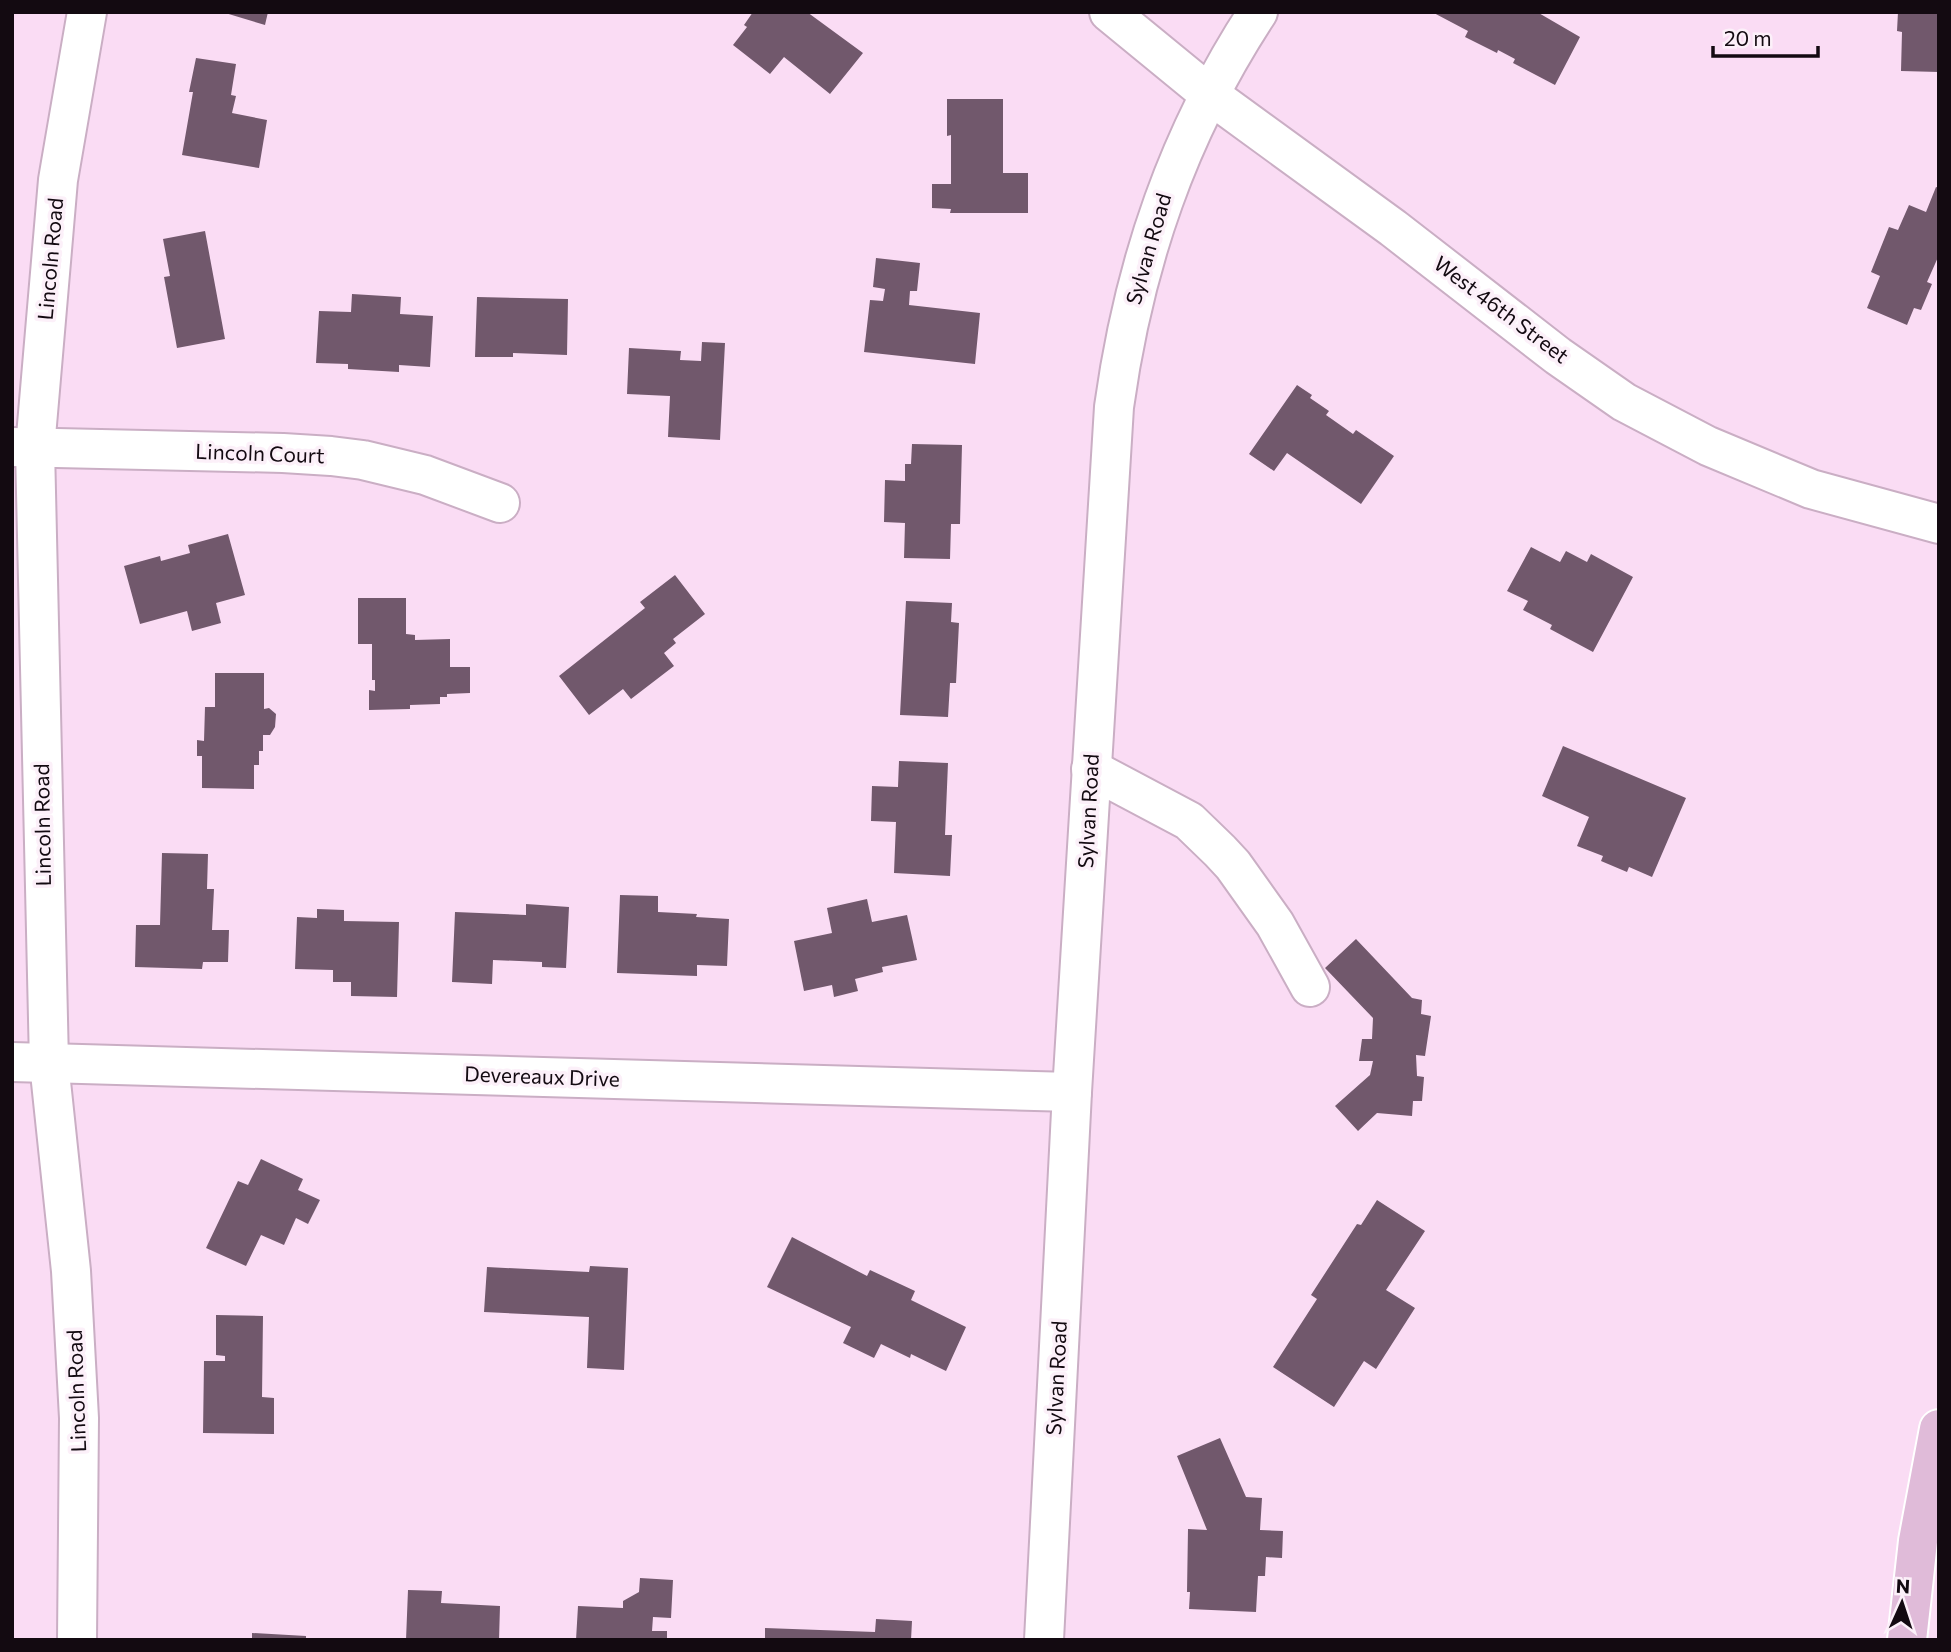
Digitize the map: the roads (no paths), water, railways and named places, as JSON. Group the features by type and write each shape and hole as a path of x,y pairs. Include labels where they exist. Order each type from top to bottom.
{"main road":[{"path":"1907,1640 1918,1541 1939,1429"}],"street":[{"name":"Lincoln Road","path":"77,1640 80,1468 77,1368 66,1219 31,1063 23,447 58,180 87,12"},
{"name":"West 46th Street","path":"1109,12 1209,94 1393,228 1558,356 1624,402 1694,440 1811,489 1939,524"},
{"name":"Sylvan Road","path":"1044,1640 1072,1092 1110,456 1122,357 1131,309 1153,229 1178,160 1209,94 1258,12"},
{"name":"Lincoln Court","path":"23,447 331,456 363,460 425,475 499,503"},
{"path":"1091,769 1189,821 1233,865 1275,924 1310,987"},
{"name":"Devereaux Drive","path":"31,1063 1072,1092"}]}
